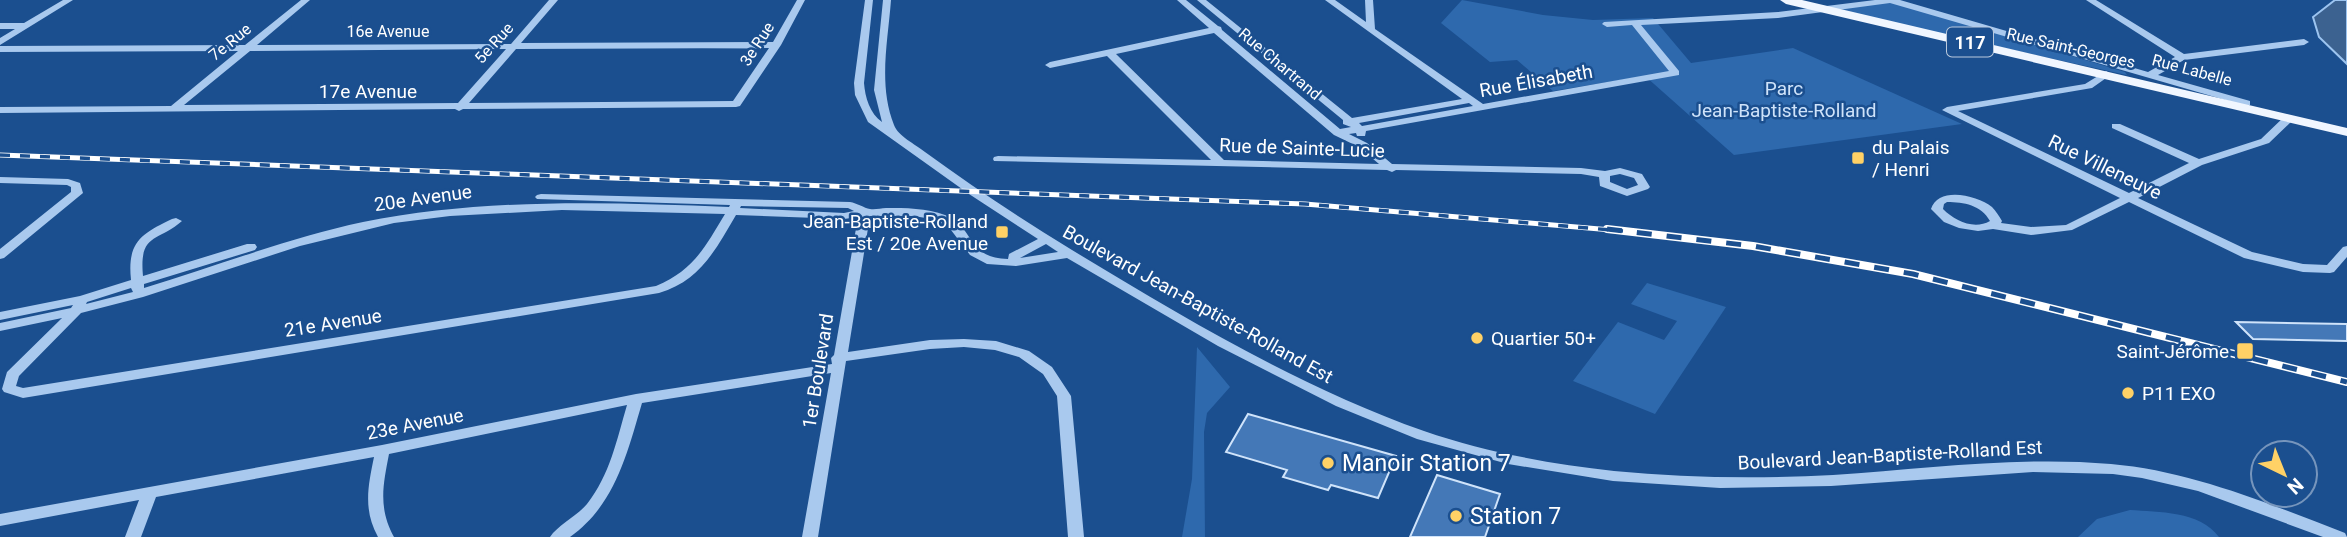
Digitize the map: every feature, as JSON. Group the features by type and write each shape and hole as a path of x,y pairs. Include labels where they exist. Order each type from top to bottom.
{"main road":[{"name":"Rue Saint-Georges","path":"1786,0 2106,74 2151,80 2347,132"},
{"name":"Rue Labelle","path":"2151,80 2347,125"}],"street":[{"path":"0,42 69,0"},
{"name":"7e Rue","path":"173,109 306,0"},
{"name":"5e Rue","path":"459,108 554,0"},
{"name":"3e Rue","path":"736,104 776,45 801,0"},
{"name":"Boulevard Jean-Baptiste-Rolland Est","path":"869,0 861,50 860,95 872,120 971,191 1068,254 1278,375 1353,411 1418,436 1510,460 1689,482 1790,482 2026,465 2118,469 2176,480 2225,495 2339,537"},
{"path":"887,0 879,90 890,131"},
{"name":"Rue Chartrand","path":"1181,0 1327,125 1363,145 1392,169"},
{"name":"Rue Chartrand","path":"1201,0 1361,130"},
{"path":"1329,0 1482,108"},
{"path":"1369,0 1371,30"},
{"name":"Rue Labelle","path":"1888,0 2151,80"},
{"path":"1607,24 1778,15 1904,0"},
{"path":"2091,0 2182,57"},
{"path":"865,23 884,22"},
{"name":"Rue Élisabeth","path":"1338,133 1676,73 1635,23"},
{"path":"0,26 25,26"},
{"path":"1050,65 1232,26"},
{"path":"2151,80 2182,57 2304,42"},
{"name":"16e Avenue","path":"0,49 776,45"},
{"path":"861,50 881,49"},
{"path":"1110,52 1220,163"},
{"name":"Rue Villeneuve","path":"2106,74 2088,86 1947,110 2248,255 2303,268 2330,269 2347,250"},
{"name":"Rue Élisabeth","path":"1327,125 1471,100"},
{"name":"17e Avenue","path":"0,110 736,104"},
{"path":"1993,225 2031,231 2068,228 2198,163 2265,141 2289,118"},
{"path":"2116,126 2198,163"},
{"path":"1361,130 1363,145"},
{"name":"Rue de Sainte-Lucie","path":"998,159 1581,171 1605,174"},
{"path":"0,180 68,182 76,185 77,193 0,255"},
{"name":"20e Avenue","path":"0,327 138,289 281,245 392,220 449,212 555,205 735,207 844,216 865,211 943,218 950,222 973,253 986,260 1003,261 1068,254"},
{"name":"21e Avenue","path":"79,305 12,374 9,389 23,393 659,289 681,282 696,270 735,207"},
{"name":"1er Boulevard","path":"810,537 865,211"},
{"path":"138,289 134,254 142,241 176,220"},
{"path":"1003,261 1045,240"},
{"name":"20e Avenue","path":"0,316 79,305"},
{"name":"23e Avenue","path":"0,520 383,450 636,399 953,342 975,342 1016,351 1045,367 1057,379 1063,396 1076,537"},
{"path":"558,537 592,510 609,487 636,399"},
{"path":"383,450 373,503 375,522 386,537"},
{"path":"133,537 150,492"}],"green space":[{"name":"Parc Jean-Baptiste-Rolland","path":"1462,0 1543,15 1593,20 1653,18 1691,63 1793,48 1962,124 1734,155 1645,76 1553,91 1517,60 1490,62 1441,23"},
{"path":"1889,1 2125,72 2127,75 1826,9"},
{"path":"1647,283 1726,307 1655,414 1573,381 1618,322 1664,340 1677,321 1631,304"},
{"path":"1197,347 1230,387 1207,413 1204,432 1205,537 1182,537 1192,479"},
{"path":"2130,510 2178,514 2201,522 2219,537 2078,537 2097,519"}],"shaded area":[{"path":"2335,0 2347,0 2347,64 2319,37 2313,17"}],"building":[{"path":"2236,322 2347,324 2347,341 2253,339"},
{"name":"Manoir Station 7","path":"1248,414 1396,456 1378,498 1331,485 1328,490 1283,477 1287,470 1226,452"},
{"name":"Station 7","path":"1437,475 1500,494 1485,537 1410,537"}],"railway":[{"path":"0,155 1305,204 1623,231"},
{"path":"1607,229 1753,246 1913,274 2347,382"}],"place":[{"name":"du Palais / Henri","path":"1858,158"},
{"name":"Jean-Baptiste-Rolland Est / 20e Avenue","path":"1002,232"},
{"name":"Quartier 50+","path":"1477,338"},
{"name":"Saint-Jérôme","path":"2245,351"},
{"name":"P11 EXO","path":"2128,393"},
{"name":"Manoir Station 7","path":"1328,463"},
{"name":"Station 7","path":"1456,516"}]}
